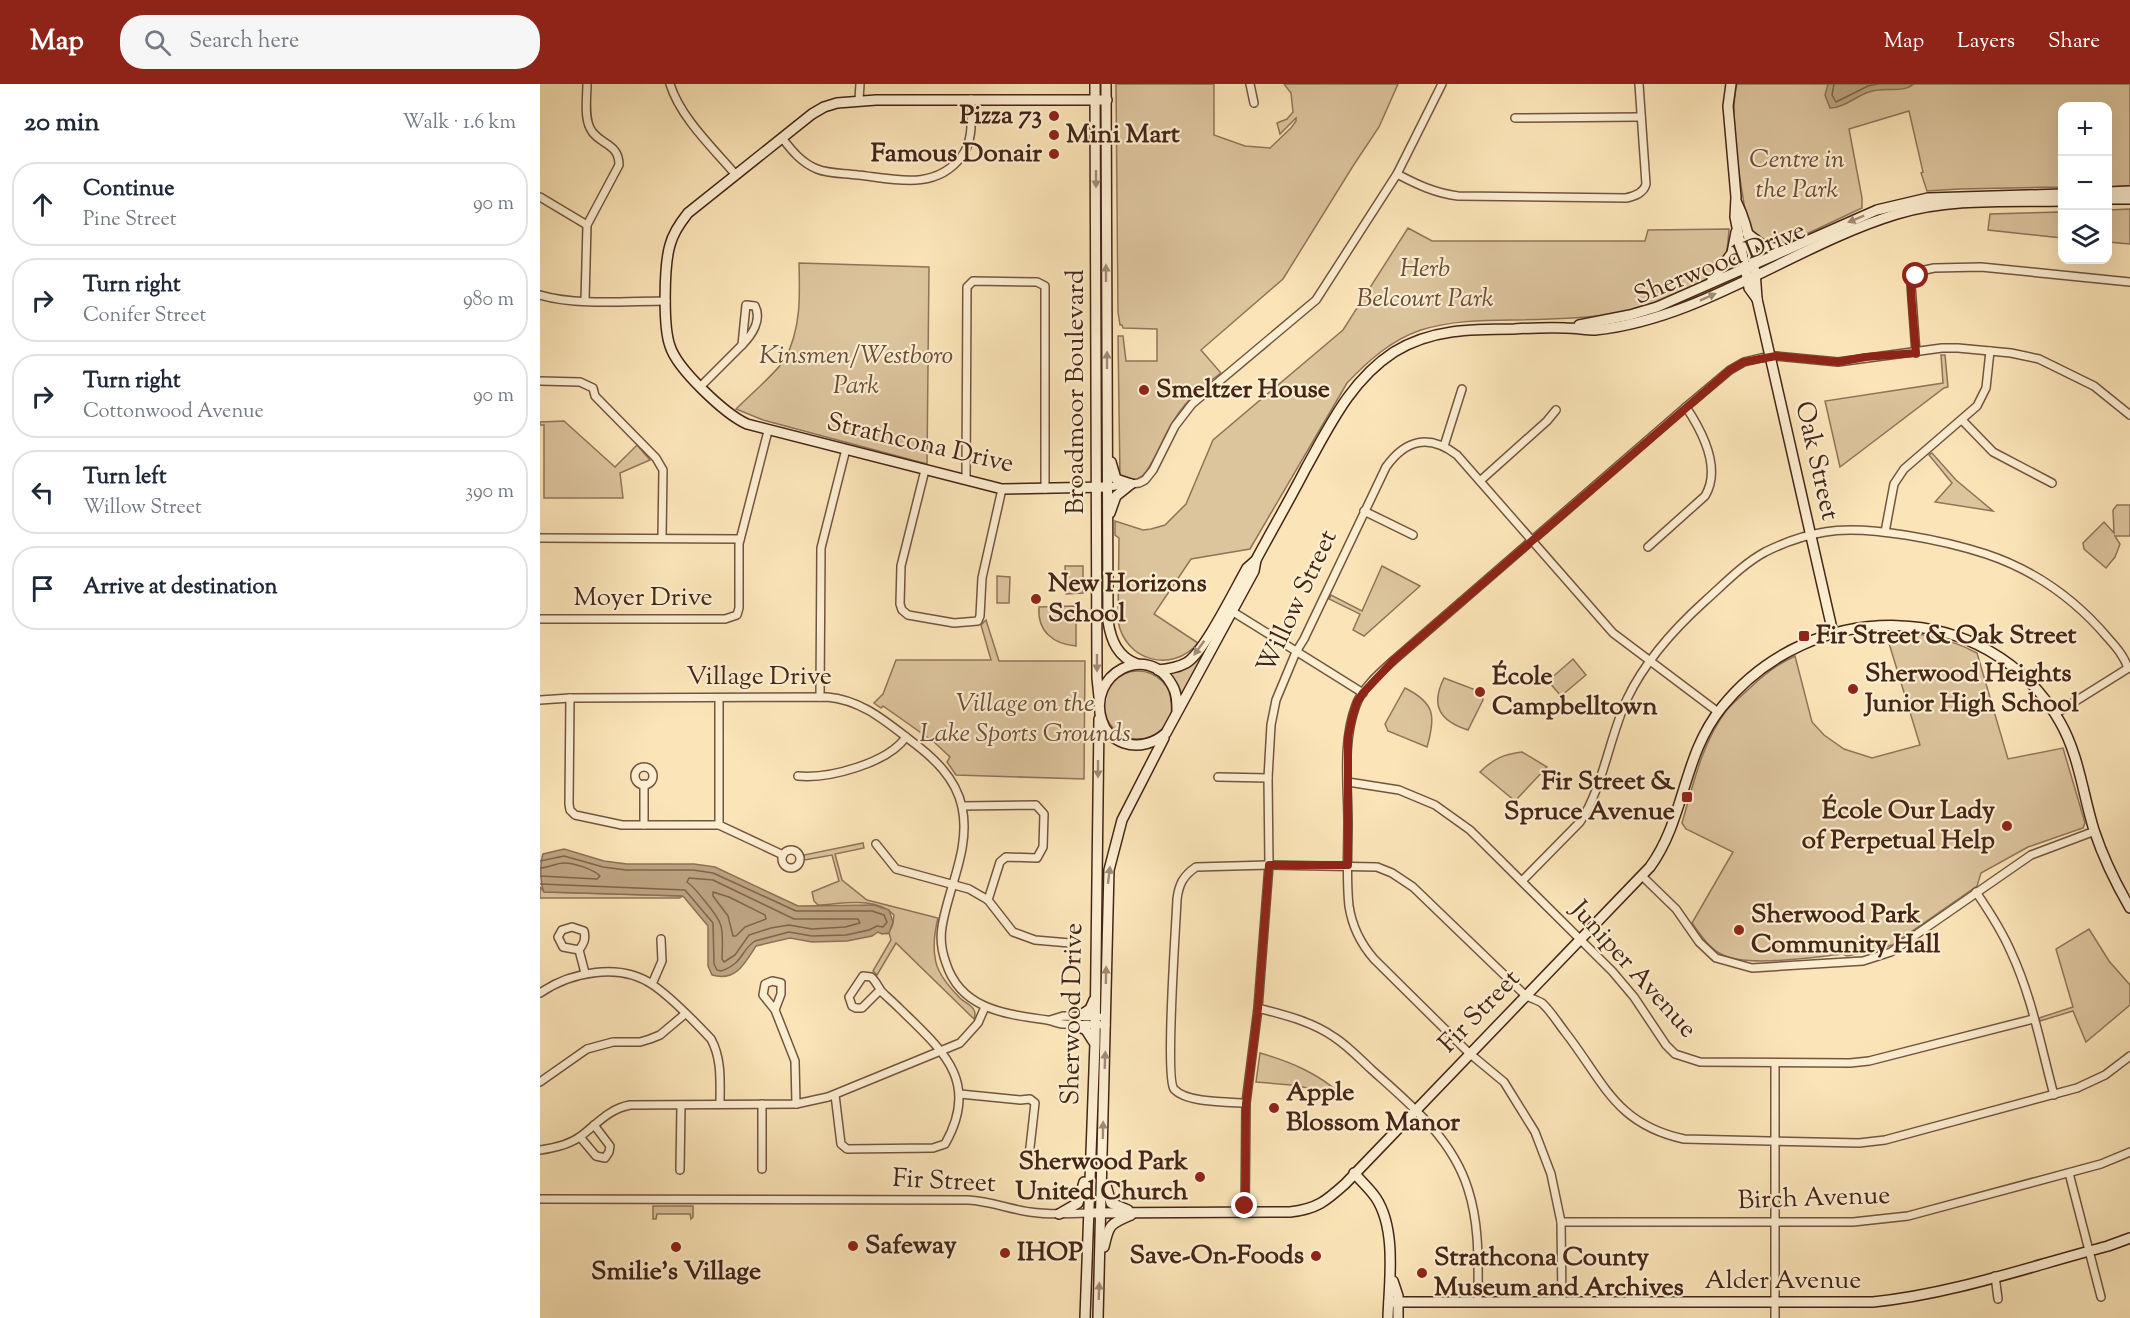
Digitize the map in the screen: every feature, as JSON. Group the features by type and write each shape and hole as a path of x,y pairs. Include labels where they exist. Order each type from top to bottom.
{"main road":[{"name":"Broadmoor Boulevard","path":"1095,84 1097,678 1099,699"},
{"name":"Broadmoor Boulevard","path":"1106,84 1108,621 1111,638 1124,657 1137,664"},
{"name":"Oak Street","path":"1731,84 1728,106 1737,203 1735,217 1749,266"},
{"name":"Strathcona Drive","path":"1107,100 860,100 824,107 735,174 688,213 679,224 668,252 666,301 669,346 679,362 701,386 736,419 768,431 1002,489 1107,487"},
{"path":"2112,192 2130,191"},
{"name":"Sherwood Drive","path":"1567,328 1657,307 1858,217 1910,202 1928,198 2058,194"},
{"path":"2112,199 2130,199"},
{"name":"Sherwood Drive","path":"1177,712 1247,568 1256,560 1349,393 1381,361 1413,342 1439,333 1481,329 1592,330 1618,326 1690,305 1860,228 1913,210 1953,204 2058,201"},
{"name":"Oak Street","path":"1737,203 1747,233 1751,277 1833,633"},
{"path":"1708,285 1732,253 1737,230"},
{"path":"1747,233 1765,247 1789,248"},
{"path":"1074,489 1089,481 1092,474 1093,441 1097,423"},
{"path":"1107,444 1116,479 1131,484"},
{"path":"1107,518 1116,496 1131,484"},
{"path":"1074,489 1092,498 1093,517 1097,527"},
{"name":"Sherwood Drive","path":"1158,670 1177,667 1193,657 1229,609"},
{"name":"Fir Street","path":"1088,1213 1290,1212 1322,1204 1642,876 1664,846 1676,817 1697,747 1718,712 1748,680 1777,657 1804,643 1833,633 1892,625 1927,628 1947,633 1987,649 2014,667 2041,695 2061,723 2074,755 2095,831 2130,908"},
{"path":"1137,664 1158,670 1172,685 1176,696 1177,712 1166,733 1149,743 1124,743 1114,738 1107,731 1099,710 1099,699 1104,686 1120,670 1137,664"},
{"name":"Sherwood Drive","path":"1082,1318 1083,1289 1087,1271 1095,1043 1099,710"},
{"name":"Sherwood Drive","path":"1098,1318 1108,885 1111,858 1126,809 1166,733"},
{"path":"1095,998 1090,1009 1076,1020 1095,1043"},
{"path":"1059,1214 1080,1201 1090,1147"},
{"path":"1102,1164 1111,1203 1136,1213"},
{"path":"1354,1173 1376,1198 1381,1209 1387,1234 1392,1278 1394,1302 1391,1318"},
{"path":"1100,1264 1108,1227 1136,1213"},
{"name":"Alder Avenue","path":"1394,1302 1562,1300 1865,1302 1891,1300 1995,1276 2130,1238"}],"street":[{"path":"585,301 586,225 619,165 619,157 613,148 591,131 588,125 587,84"},
{"path":"670,84 675,99 684,113 735,174"},
{"path":"860,84 860,100"},
{"path":"1250,84 1254,103"},
{"path":"1107,487 1145,480 1153,470 1175,426 1192,404 1316,300 1397,174 1442,84"},
{"path":"1397,174 1426,190 1458,196 1626,198 1637,195 1646,184 1639,84"},
{"path":"783,139 803,161 819,170 904,181 926,180 945,172 965,151 971,129 971,99"},
{"path":"1515,118 1641,117"},
{"path":"540,197 586,225"},
{"path":"1916,353 1911,285 1918,274 1925,270 1981,267 2130,282"},
{"path":"966,480 967,287 973,281 1037,282 1045,286 1045,489"},
{"path":"540,295 554,299 585,301 666,301"},
{"path":"701,386 741,345 755,329 757,309 755,306 746,305 744,308 741,345"},
{"path":"1562,1300 1561,1222 1551,1174 1535,1132 1504,1082 1469,1053 1374,959 1362,942 1352,918 1349,905 1348,865 1348,737 1357,702 1394,660 1686,407 1730,370 1744,362 1770,357 1838,362 1942,348 1990,351 2039,359 2063,369 2094,386 2130,415"},
{"path":"1885,532 1894,484 1904,469 1977,406 1986,388 1990,351"},
{"path":"540,381 587,384 593,388 595,396 657,458 663,470 662,538"},
{"path":"1462,389 1444,446 1457,455 1480,480 1613,633 1718,712"},
{"path":"1648,547 1705,496 1710,488 1709,461 1705,442 1701,430 1686,407"},
{"path":"1480,480 1547,421 1556,410"},
{"path":"1962,420 1993,452 2052,483"},
{"name":"Moyer Drive","path":"540,619 731,618 737,615 740,539 768,431"},
{"name":"Willow Street","path":"1245,1213 1246,1104 1258,1008 1269,865 1268,778 1271,725 1276,700 1296,652 1305,639 1386,466 1400,449 1413,444 1425,442 1444,446"},
{"path":"820,697 821,548 846,450"},
{"path":"926,470 901,566 900,604 902,610 908,615 954,623 978,621 981,612 983,568 1002,489"},
{"path":"1364,511 1413,535"},
{"path":"1522,881 1580,822 1587,811 1597,787 1610,740 1627,698 1650,661 1678,625 1749,562 1766,552 1812,536 1839,531 1885,532 1967,548 2024,568 2067,598 2090,617 2129,667 2055,714"},
{"path":"540,538 740,539"},
{"path":"1229,609 1363,693"},
{"name":"Village Drive","path":"540,700 820,697 842,698 863,706 886,720 928,753 942,768 957,792 962,806 964,840 941,928 944,956 954,979 969,997 985,1007 1017,1017 1063,1024 1076,1020 1106,1021"},
{"path":"570,698 570,810 575,815 622,825 718,825 783,855"},
{"path":"718,825 719,698"},
{"path":"798,776 818,777 867,764 892,752 900,746 906,736"},
{"path":"1218,777 1268,778"},
{"name":"Juniper Avenue","path":"1348,782 1399,790 1446,812 1470,830 1612,971 1634,997 1666,1045 1675,1054 1700,1062 1869,1061 2033,1019"},
{"path":"644,784 644,825"},
{"path":"962,806 1036,805 1044,814 1043,847 1037,858 1006,858 1000,862 988,900"},
{"path":"1642,876 1676,909 1699,942 1716,958 1752,968 1863,961 1891,952 2031,855 2095,831"},
{"path":"876,844 896,869 969,889 988,900 1013,932 1035,940 1070,943"},
{"path":"1246,1104 1186,1098 1173,1088 1170,1077 1177,899 1179,885 1196,867 1348,865 1377,867 1403,879 1525,995 1542,1004 1574,1044 1610,1097 1623,1110 1648,1128 1667,1136 1684,1139 1775,1142 1859,1143 1885,1140 2054,1095 2094,1081 2130,1056"},
{"path":"1976,892 2011,952 2026,990 2054,1095"},
{"path":"652,984 662,961 661,939"},
{"path":"579,950 585,972"},
{"path":"540,993 563,980 585,972 629,975 652,984 711,1039 719,1062 720,1104"},
{"path":"835,1095 841,1144 847,1149 933,1148 945,1144 953,1131 960,1094 957,1078 951,1065 930,1038 880,990 872,977 863,976 849,997 850,1002 856,1008 862,1008 880,990"},
{"path":"540,1150 564,1145 580,1137 611,1111 630,1105 796,1104 835,1095 960,1043 978,1023 985,1007"},
{"path":"1258,1008 1302,1020 1335,1037 1416,1110 1450,1150 1468,1189 1478,1231 1478,1302"},
{"path":"775,1010 795,1061 796,1104"},
{"path":"540,1082 587,1049 613,1042 639,1042 650,1039 660,1035 685,1014"},
{"path":"1775,1063 1775,1318"},
{"path":"960,1094 1030,1099 1035,1103 1029,1156"},
{"path":"762,1104 762,1169"},
{"path":"680,1170 681,1105"},
{"path":"580,1137 596,1155 605,1158 610,1146 594,1125"},
{"name":"Birch Avenue","path":"1561,1222 1852,1222 1892,1219 2101,1164 2130,1152"},
{"path":"2069,1173 2101,1297"},
{"name":"Fir Street","path":"540,1199 953,1199 996,1202 1030,1212 1088,1213"},
{"path":"1995,1276 1998,1299"}],"green space":[{"path":"1116,84 1214,84 1214,135 1245,146 1270,148 1296,121 1296,118 1280,134 1277,123 1287,119 1293,112 1291,93 1284,84 1398,84 1379,127 1283,279 1201,350 1221,373 1186,404 1167,432 1146,472 1139,478 1131,480 1120,479 1118,336 1123,336 1126,361 1157,361 1157,329 1123,328 1120,325"},
{"name":"Centre in the Park","path":"1737,84 2130,84 2130,186 2112,187 2112,102 2058,102 2058,187 1927,191 1921,173 1923,172 1909,111 1849,129 1862,208 1781,246 1766,243 1756,237 1748,226 1734,132"},
{"path":"2130,209 2130,244 2112,242 2112,210"},
{"path":"2058,212 2058,238 1988,230 1990,214"},
{"name":"Herb Belcourt Park","path":"1408,228 1432,241 1645,241 1648,230 1729,229 1725,257 1718,269 1693,287 1650,306 1582,318 1454,323 1410,334 1381,352 1347,383 1250,549 1191,559 1154,614 1198,643 1187,653 1176,658 1151,659 1140,654 1122,635 1118,621 1119,538 1115,535 1115,521 1143,530 1151,529 1165,525 1186,504 1213,440 1343,330"},
{"name":"Kinsmen/Westboro Park","path":"799,263 929,267 927,464 763,420 736,409 776,370 790,348 797,324"},
{"path":"1941,355 1945,355 1948,387 1840,467 1825,401 1943,383"},
{"path":"564,421 615,467 637,445 650,460 620,473 623,498 544,498 544,425 540,425 540,422"},
{"path":"1932,453 1956,480 1993,511 1935,502 1952,483 1929,455"},
{"path":"2117,505 2130,505 2130,536 2115,536 2120,544 2115,557 2106,568 2084,549 2083,543 2104,522 2114,533 2113,510"},
{"path":"1065,566 1083,566 1083,593 1066,594"},
{"path":"1382,566 1420,586 1364,636 1353,630 1360,614 1329,599 1331,595 1362,611"},
{"path":"997,576 1010,577 1009,603 997,603"},
{"path":"1076,606 1076,646 1060,642 1048,635 1041,623 1039,607"},
{"name":"Village on the Lake Sports Grounds","path":"986,620 999,661 1085,661 1084,779 956,775 947,762 950,757 934,742 883,706 881,708 874,703 883,694 896,660 991,660 981,625"},
{"path":"1885,630 1932,637 1955,643 1977,653 2008,759 2063,748 2085,823 2083,828 2028,847 1981,873 1977,886 1892,945 1847,956 1843,954 1763,961 1732,958 1721,954 1708,944 1692,923 1733,852 1686,829 1682,823 1704,750 1726,711 1765,674 1795,656 1812,722 1824,735 1844,749 1872,758 1920,745"},
{"path":"1201,653 1205,655 1181,695 1170,673 1188,667"},
{"path":"1573,659 1586,675 1561,696 1548,681"},
{"path":"1138,671 1151,674 1162,681 1169,692 1172,705 1169,718 1162,729 1151,736 1138,739 1125,736 1114,729 1107,718 1104,705 1107,692 1114,681 1125,674"},
{"path":"1444,678 1481,692 1483,700 1468,730 1450,722 1440,711 1438,697"},
{"path":"1405,688 1422,699 1431,712 1432,727 1427,747 1388,731 1385,724"},
{"path":"1522,752 1547,767 1515,801 1480,772 1499,758"},
{"path":"863,843 864,848 835,854 842,880 867,900 938,918 934,948 938,968 952,989 973,1008 974,1019 896,943 877,975 873,971 891,940 889,933 886,934 891,928 894,915 887,909 869,903 818,905 814,901 812,892 839,881 832,855 804,860 804,855"},
{"path":"540,887 544,892 683,896 679,898 540,898"},
{"path":"2089,929 2109,961 2130,985 2130,1005 2086,1042 2073,1011 2040,1021 2039,1018 2073,1007 2056,949"},
{"path":"1260,1053 1303,1069 1323,1080 1341,1094 1291,1085 1256,1082"},
{"path":"653,1206 693,1206 693,1217 691,1219 690,1214 657,1214 656,1219 653,1219"}],"water":[{"path":"1828,84 1914,84 1904,89 1875,90 1840,106 1830,108 1825,95"},
{"path":"564,849 604,861 627,864 694,864 715,867 798,906 874,905 889,910 893,922 889,933 878,932 872,936 847,941 812,942 790,938 756,946 744,964 734,973 727,976 712,975 708,966 708,926 683,896 544,892 541,873 543,854"}],"place":[{"name":"Pizza 73","path":"1054,116"},
{"name":"Mini Mart","path":"1054,135"},
{"name":"Famous Donair","path":"1054,154"},
{"name":"Smeltzer House","path":"1144,390"},
{"name":"New Horizons School","path":"1036,599"},
{"name":"Fir Street & Oak Street","path":"1804,636"},
{"name":"Sherwood Heights Junior High School","path":"1853,689"},
{"name":"École Campbelltown","path":"1480,692"},
{"name":"Fir Street & Spruce Avenue","path":"1687,797"},
{"name":"École Our Lady of Perpetual Help","path":"2007,826"},
{"name":"Sherwood Park Community Hall","path":"1739,930"},
{"name":"Apple Blossom Manor","path":"1274,1108"},
{"name":"Sherwood Park United Church","path":"1200,1177"},
{"name":"Safeway","path":"853,1246"},
{"name":"Smilie's Village","path":"676,1247"},
{"name":"IHOP","path":"1005,1253"},
{"name":"Save-On-Foods","path":"1316,1256"},
{"name":"Strathcona County Museum and Archives","path":"1422,1273"}],"route":[{"path":"1245,1206 1246,1104 1258,1008 1269,865 1348,865 1348,737 1357,702 1363,693 1394,660 1730,370 1744,362 1776,356 1838,362 1916,353 1911,285 1916,276"}]}
